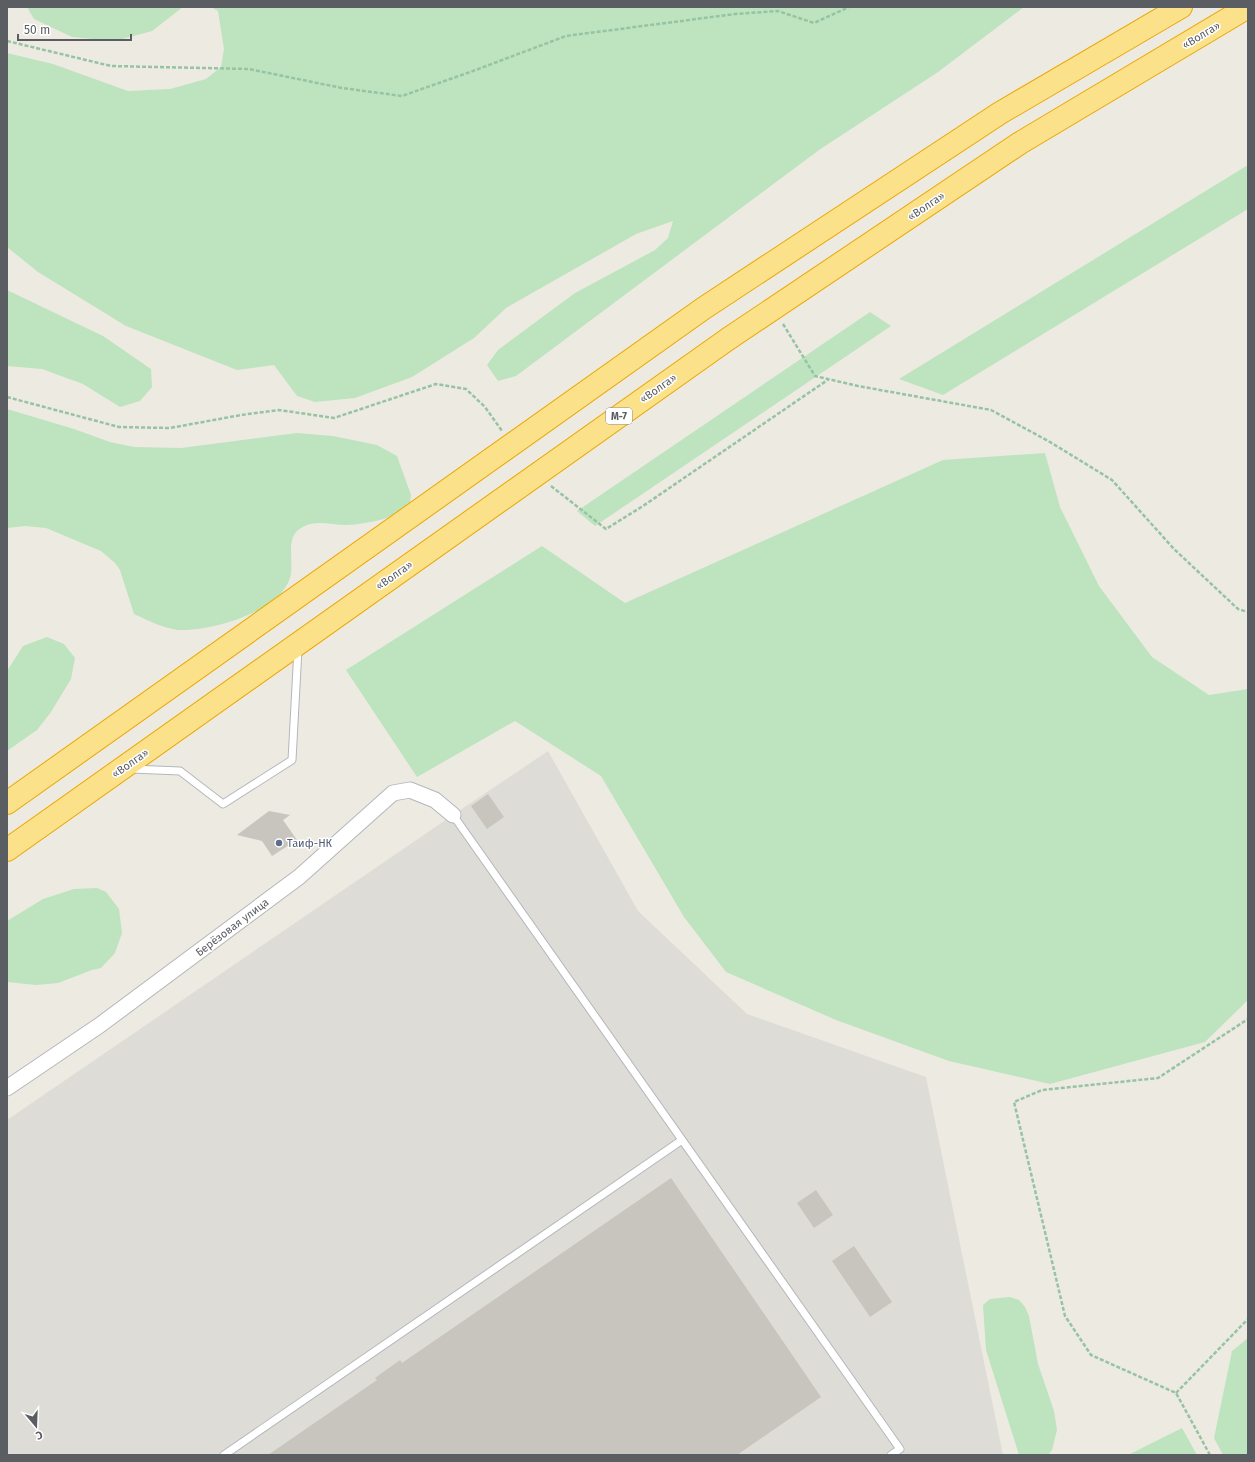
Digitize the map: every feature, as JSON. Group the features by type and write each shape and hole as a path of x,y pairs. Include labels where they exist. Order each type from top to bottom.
{"highway":[{"path":"7,802 704,308 1000,113 1181,7"},
{"name":"«Волга»","path":"7,850 773,308 1020,143 1248,7"}],"street":[{"name":"Берёзовая улица","path":"7,1088 100,1025 299,877 393,793 410,790 435,800 453,815"}],"lane":[{"path":"121,768 180,771 223,804 292,760 299,643"},
{"path":"453,815 902,1452 891,1455"},
{"path":"224,1455 682,1140"}],"path":[{"path":"7,41 111,66 249,69 342,88 402,96 566,36 735,14 778,11 814,23 848,7"},
{"path":"773,308 815,376 858,386 991,410 1050,442 1112,480 1174,549 1238,609 1248,612"},
{"path":"537,474 606,529 643,506 829,379"},
{"path":"7,397 119,427 170,428 241,415 279,410 334,418 436,384 466,389 485,407 512,445"},
{"path":"1210,1455 1176,1393 1091,1355 1065,1316 1014,1102 1042,1090 1158,1078 1248,1019"},
{"path":"1176,1393 1248,1319"}],"shaded area":[{"path":"548,751 638,911 747,1014 926,1077 1003,1455 7,1455 7,1120"}],"green space":[{"path":"27,7 183,7 152,31 115,41 72,37 34,19"},
{"path":"211,7 1024,7 938,72 819,150 516,376 498,381 487,365 498,350 575,293 655,250 668,238 673,221 636,234 506,308 474,338 412,377 355,398 315,402 297,396 274,365 237,370 126,326 38,272 7,247 7,53 53,64 128,91 170,89 206,79 221,67 224,49 218,11"},
{"path":"1248,165 1248,209 943,395 899,379"},
{"path":"7,290 103,336 151,369 152,387 140,401 120,407 83,384 42,369 7,366"},
{"path":"870,312 891,326 595,526 577,511"},
{"path":"7,409 74,429 110,442 134,447 181,448 297,433 333,436 377,445 397,456 411,495 410,503 394,515 377,521 348,525 317,523 306,525 296,532 291,544 290,578 284,590 273,600 244,617 228,623 196,629 171,629 134,614 120,570 115,563 101,551 46,528 25,526 7,528"},
{"path":"1045,453 1060,507 1099,586 1152,657 1209,695 1248,689 1248,1000 1205,1042 1050,1084 949,1061 836,1020 726,972 684,917 601,776 515,721 417,777 346,670 542,546 625,603 943,460"},
{"path":"47,637 64,644 75,658 71,679 51,712 37,730 7,751 7,671 23,646"},
{"path":"97,888 106,892 119,909 122,933 115,953 101,968 58,983 36,985 7,982 7,921 43,899 74,889"},
{"path":"1010,1297 1019,1300 1025,1307 1029,1316 1038,1364 1054,1411 1057,1430 1052,1450 1048,1455 1019,1455 986,1350 983,1305 990,1299"},
{"path":"1248,1338 1248,1455 1223,1455 1214,1438 1232,1351"},
{"path":"1182,1428 1197,1455 1128,1455"}],"building":[{"path":"488,794 504,817 487,829 471,806"},
{"path":"269,811 290,815 283,820 297,840 272,856 262,841 237,835"},
{"path":"671,1178 821,1397 737,1455 268,1455 377,1380 375,1378 400,1360 402,1363"},
{"path":"816,1190 833,1215 814,1228 797,1203"},
{"path":"854,1246 892,1302 870,1317 832,1261"}],"place":[{"name":"Таиф-НК","path":"279,843"}]}
